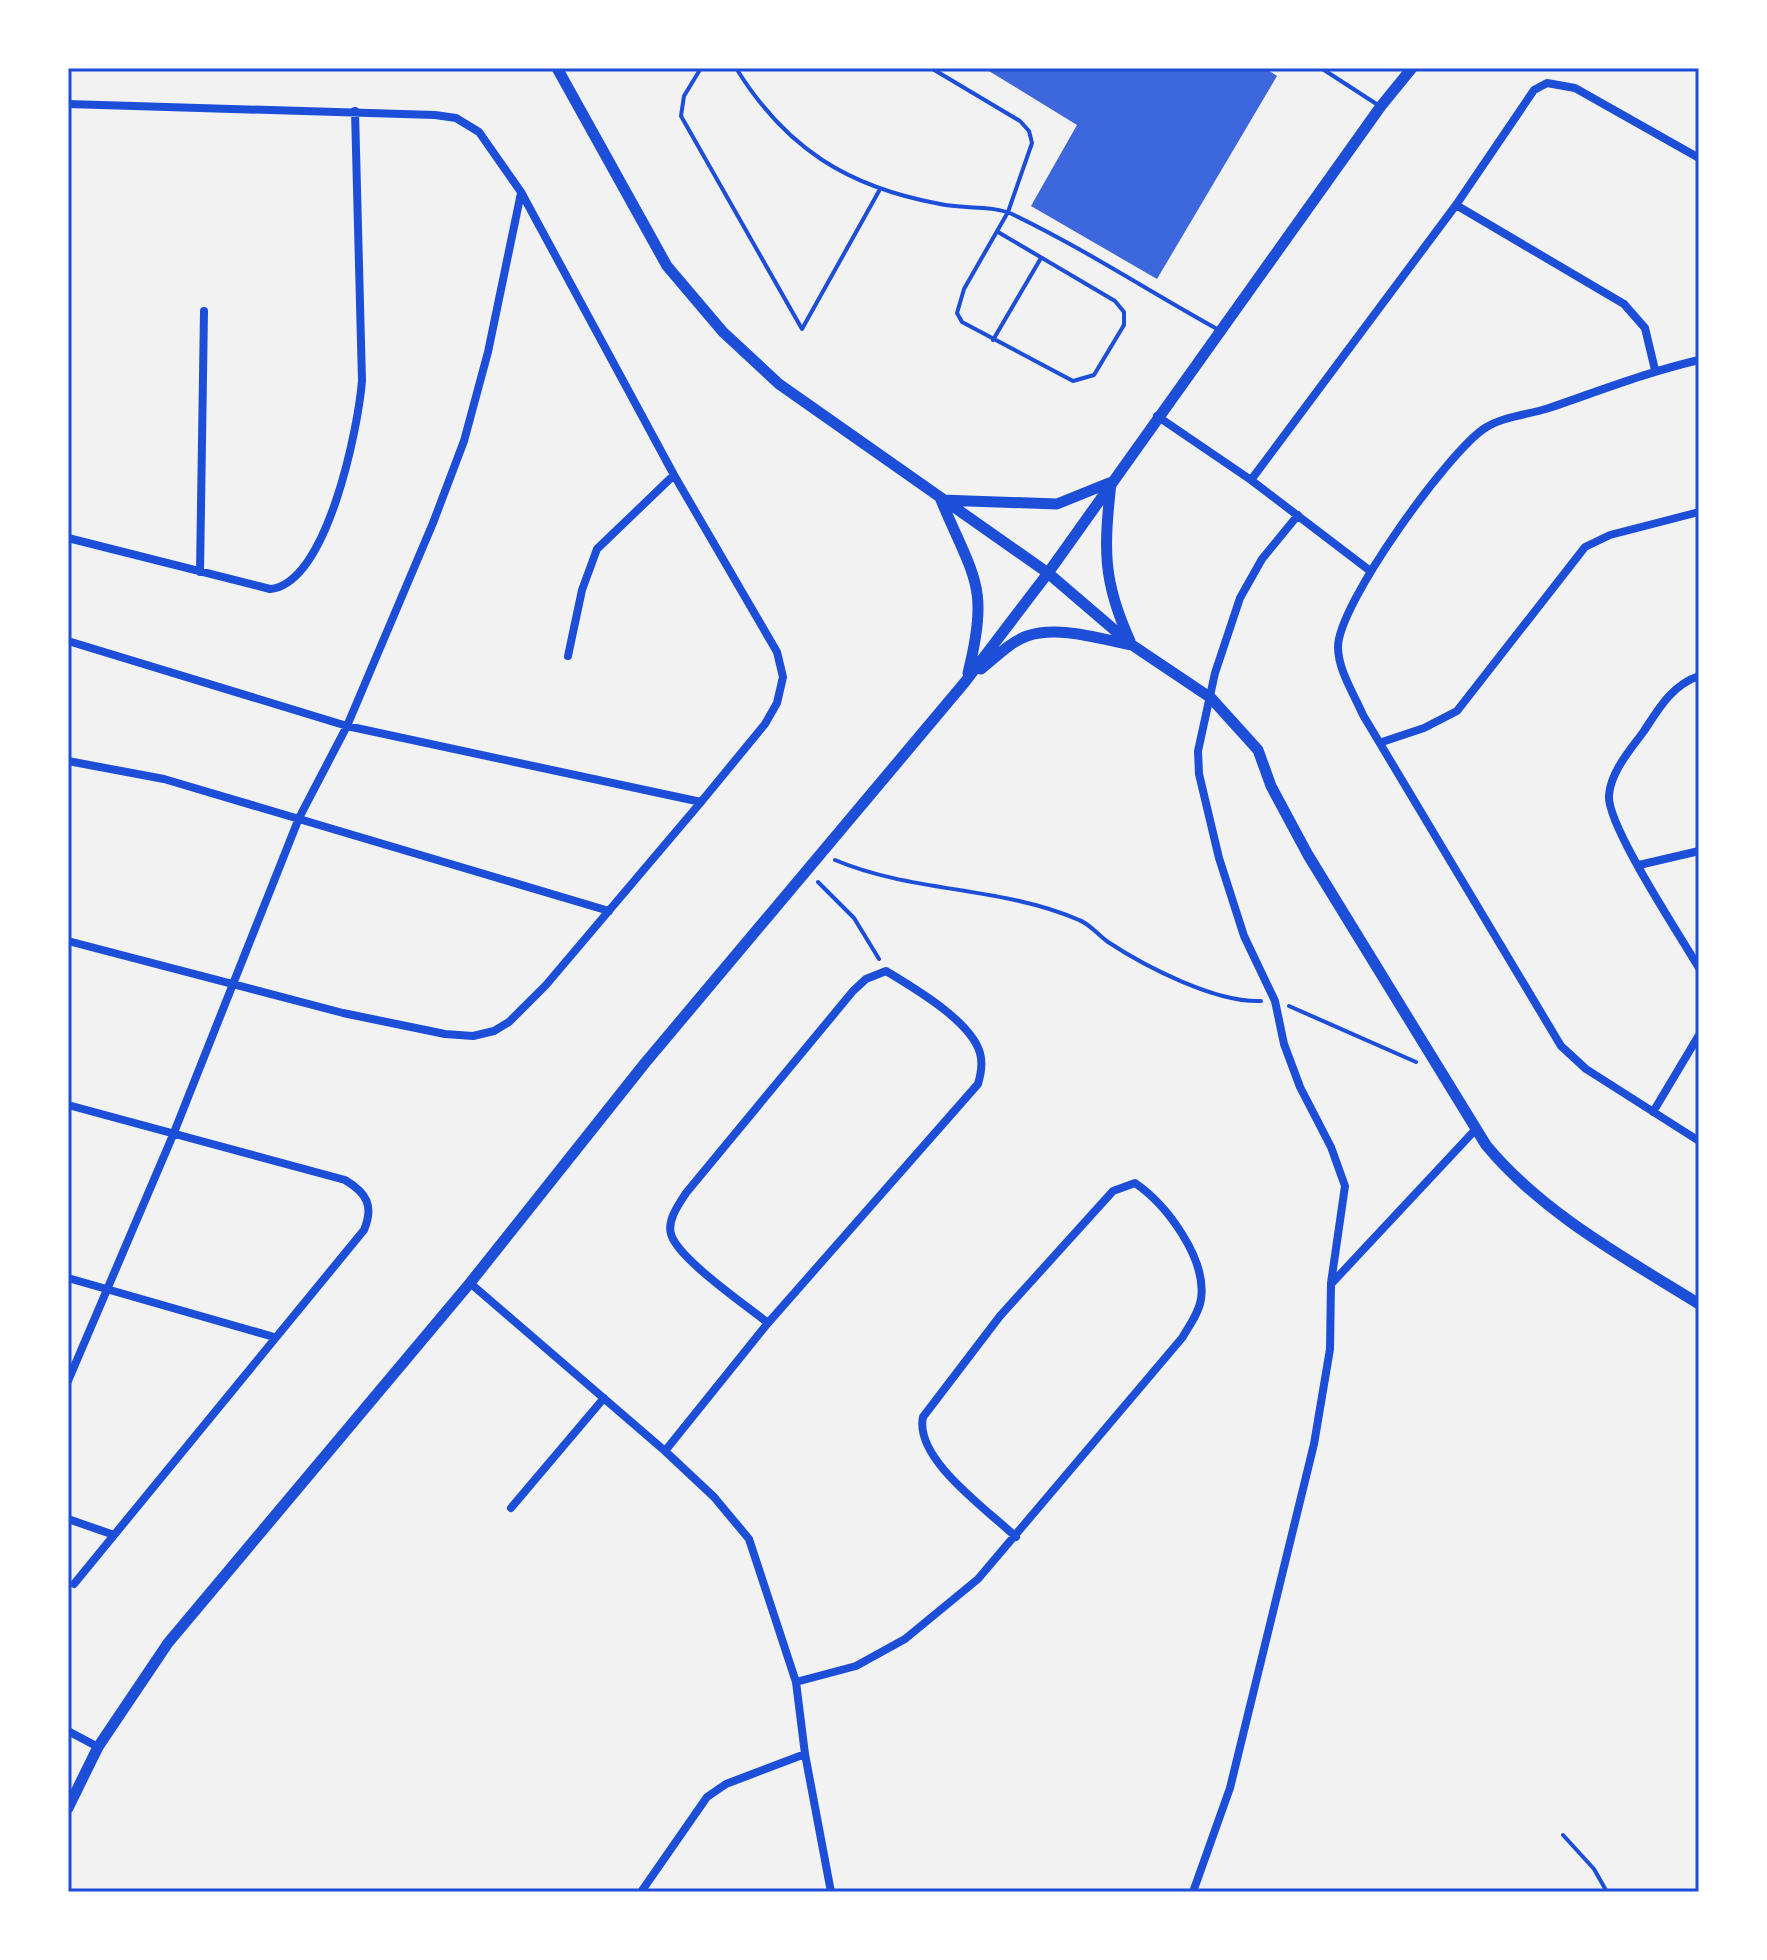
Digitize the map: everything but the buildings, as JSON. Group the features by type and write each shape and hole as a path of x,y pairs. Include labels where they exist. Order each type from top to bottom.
{"street":[{"path":"557,68 667,266 723,332 779,384 1048,573 1132,645 1211,698 1258,750 1271,786 1308,855 1476,1129 1503,1166 1547,1204 1699,1304"},
{"path":"68,1808 98,1747 168,1643 470,1283 645,1063 965,682 1048,573 1157,416 1381,106 1412,68"},
{"path":"1251,480 1456,205 1529,97 1547,83 1575,88 1699,158"},
{"path":"68,104 355,111 456,118 489,142 521,192 674,475 756,612 777,652 783,677 777,703 765,724 546,985 509,1022 494,1031 473,1036 343,1013 68,941"},
{"path":"68,538 270,589 291,584 308,566 344,473 360,411 362,381 355,111"},
{"path":"68,1381 104,1289 173,1135 299,818 347,726 464,441 488,352 521,192"},
{"path":"1456,205 1624,304 1645,328 1655,370"},
{"path":"200,572 204,311"},
{"path":"1699,360 1655,370 1485,428 1453,459 1369,570 1347,609 1338,648 1342,666 1363,715 1382,742 1561,1046 1586,1069 1699,1141"},
{"path":"1157,416 1251,480 1369,570"},
{"path":"568,656 582,590 597,549 674,475"},
{"path":"941,500 1057,504 1112,482"},
{"path":"1112,482 1106,531 1107,579 1132,645"},
{"path":"941,500 978,584 980,622 965,682"},
{"path":"1382,742 1424,728 1457,711 1585,547 1610,535 1699,512"},
{"path":"1193,1892 1230,1788 1314,1444 1330,1349 1331,1283 1345,1186 1331,1147 1300,1087 1284,1044 1275,1001 1244,936 1219,858 1199,774 1198,751 1215,673 1240,598 1262,559 1298,515"},
{"path":"965,682 1006,649 1036,634 1058,633 1132,645"},
{"path":"68,641 347,726 701,802"},
{"path":"1699,676 1677,687 1665,701 1611,785 1610,807 1639,865 1699,968"},
{"path":"68,761 164,779 609,911"},
{"path":"1639,865 1699,851"},
{"path":"665,1451 768,1323 978,1084 982,1067 980,1051 967,1030 932,1001 886,971 866,979 853,991 686,1193 672,1218 670,1232 677,1245 707,1275 768,1323"},
{"path":"1653,1112 1699,1035"},
{"path":"68,1105 345,1180 359,1188 368,1200 371,1214 364,1230 74,1584"},
{"path":"1331,1283 1476,1129"},
{"path":"796,1682 856,1666 905,1639 978,1579 1016,1537 1182,1338 1201,1304 1198,1264 1162,1210 1135,1183 1113,1191 1000,1316 923,1417 926,1447 938,1464 1016,1537"},
{"path":"68,1278 274,1337"},
{"path":"470,1283 665,1451 714,1497 749,1539 796,1682 805,1754 831,1892"},
{"path":"511,1508 604,1398"},
{"path":"68,1519 114,1535"},
{"path":"68,1731 98,1747"},
{"path":"641,1892 707,1797 726,1784 805,1754"}],"lane":[{"path":"701,68 684,96 681,116 802,329 879,191"},
{"path":"736,68 755,97 806,151 879,191 943,205 1008,212 1219,330"},
{"path":"931,68 1020,121 1029,131 1032,143 1008,212 957,304 962,322 1062,377 1084,380 1094,375 1124,325 1124,312 1115,301 998,232"},
{"path":"1321,68 1381,106"},
{"path":"993,340 1041,258"},
{"path":"1563,1835 1594,1869 1607,1892"}],"path":[{"path":"822,854 871,875 1003,896 1081,920 1109,942 1159,971 1251,1001 1275,1001 1321,1017 1398,1056 1438,1064"},
{"path":"808,871 854,918 886,971"}]}
